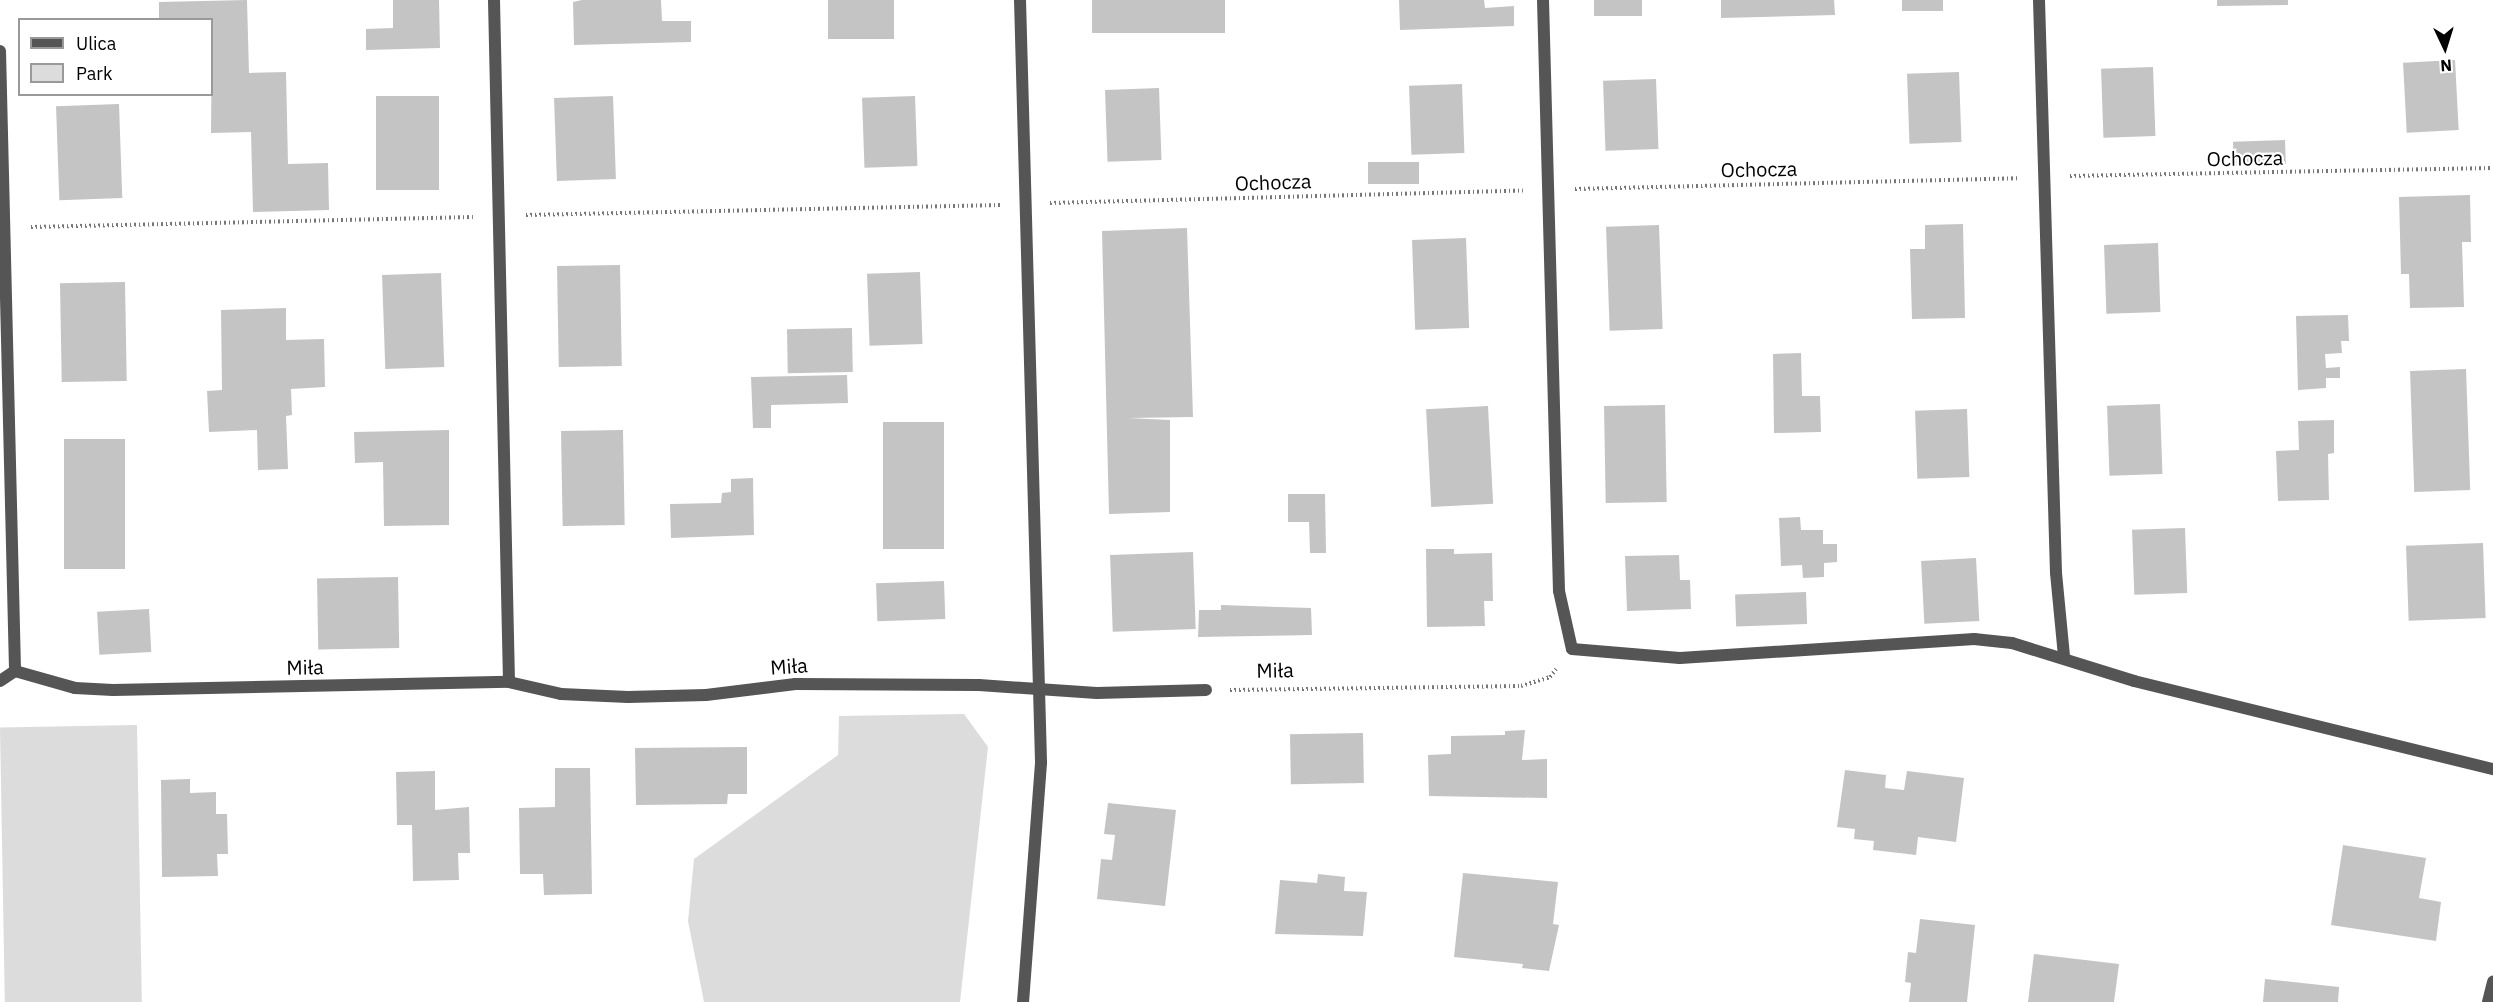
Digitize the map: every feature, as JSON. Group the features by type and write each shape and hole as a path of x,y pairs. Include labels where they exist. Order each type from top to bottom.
{"street":[{"path":"494,0 509,682"},
{"path":"1020,0 1036,691 1041,763 1023,1002"},
{"path":"1543,0 1559,591 1572,649 1680,658 1974,639 2012,643 2064,656 2134,681 2493,769"},
{"path":"2039,0 2056,573 2064,656"},
{"path":"0,51 15,671 0,681"},
{"name":"Miła","path":"15,671 75,688 112,690 509,682 561,694 628,697 706,695 795,684 980,685 1036,691 1206,690"},
{"path":"2488,1002 2493,982"}],"path":[{"name":"Ochocza","path":"1025,204 2043,177 2493,168"},
{"name":"Miła","path":"1206,690 1521,686 1550,677 1572,649"}],"green space":[{"path":"964,714 988,747 960,1002 704,1002 688,921 694,859 838,755 839,716"},
{"path":"137,725 142,1002 5,1002 0,727"}],"building":[{"path":"247,0 249,73 286,72 288,164 328,163 329,210 253,212 251,132 211,133 213,18 159,18 159,2"},
{"path":"393,0 439,0 440,48 366,50 366,29 393,28"},
{"path":"661,0 662,21 691,21 691,42 574,45 573,2"},
{"path":"828,0 894,0 894,39 828,39"},
{"path":"1092,0 1225,0 1225,33 1092,33"},
{"path":"1399,0 1484,0 1485,8 1514,6 1514,26 1400,30"},
{"path":"1594,0 1642,0 1642,16 1594,16"},
{"path":"1721,0 1834,0 1835,15 1721,18"},
{"path":"1902,0 1943,0 1943,11 1902,11"},
{"path":"2217,0 2288,0 2288,5 2217,6"},
{"path":"2455,60 2459,130 2407,133 2403,63"},
{"path":"2153,67 2155,136 2103,138 2101,69"},
{"path":"1959,72 1961,142 1909,144 1907,74"},
{"path":"1656,79 1658,149 1605,151 1603,81"},
{"path":"1462,84 1464,153 1411,155 1409,86"},
{"path":"1159,88 1162,160 1108,162 1105,90"},
{"path":"376,96 439,96 439,190 376,190"},
{"path":"613,96 616,179 557,181 554,98"},
{"path":"915,96 917,166 864,168 862,98"},
{"path":"119,104 122,198 59,200 56,106"},
{"path":"2285,140 2286,164 2234,166 2233,142"},
{"path":"1368,162 1419,162 1419,184 1368,184"},
{"path":"2470,195 2471,242 2462,242 2464,307 2410,308 2409,274 2401,274 2399,197"},
{"path":"1963,224 1965,318 1912,319 1910,249 1925,249 1925,225"},
{"path":"1659,225 1663,329 1610,331 1606,227"},
{"path":"1187,228 1193,417 1128,418 1170,420 1170,512 1109,514 1102,231"},
{"path":"1466,238 1469,328 1415,330 1412,240"},
{"path":"2158,243 2160,312 2106,314 2104,245"},
{"path":"620,265 622,366 559,367 557,266"},
{"path":"920,272 923,344 870,346 867,274"},
{"path":"441,273 444,367 385,369 382,275"},
{"path":"125,282 127,381 62,382 60,283"},
{"path":"286,308 286,340 324,339 325,387 291,389 292,415 286,416 288,469 258,470 257,430 209,432 207,391 222,390 221,310"},
{"path":"2348,315 2349,341 2341,341 2342,353 2325,354 2326,368 2340,367 2340,378 2326,378 2326,388 2298,390 2296,316"},
{"path":"852,328 853,372 788,373 787,329"},
{"path":"1801,353 1802,396 1820,396 1821,432 1774,433 1773,354"},
{"path":"2466,369 2470,490 2414,492 2410,371"},
{"path":"847,375 848,403 771,405 771,428 753,428 751,377"},
{"path":"2160,404 2162,474 2109,476 2107,406"},
{"path":"1665,405 1667,502 1606,503 1604,406"},
{"path":"1488,406 1493,504 1431,507 1426,409"},
{"path":"1967,409 1969,477 1917,479 1915,411"},
{"path":"2334,420 2334,453 2328,454 2329,500 2278,501 2276,451 2299,450 2298,421"},
{"path":"883,422 944,422 944,549 883,549"},
{"path":"449,430 449,525 384,526 383,462 355,463 354,432"},
{"path":"623,430 625,525 563,526 561,431"},
{"path":"64,439 125,439 125,569 64,569"},
{"path":"753,478 754,535 671,538 670,504 721,503 722,493 731,492 731,479"},
{"path":"1288,494 1325,494 1326,553 1310,553 1309,522 1288,522"},
{"path":"1800,517 1801,530 1823,530 1823,544 1837,544 1837,562 1824,563 1824,577 1803,578 1802,565 1781,566 1779,518"},
{"path":"2185,528 2187,593 2134,595 2132,530"},
{"path":"2483,543 2486,618 2409,621 2406,546"},
{"path":"1426,549 1454,549 1454,554 1492,553 1493,601 1484,601 1485,626 1427,627"},
{"path":"1193,552 1196,629 1113,632 1110,555"},
{"path":"1679,555 1680,580 1690,580 1691,609 1627,611 1625,556"},
{"path":"1976,558 1979,621 1924,624 1921,561"},
{"path":"398,577 399,648 318,649 317,578"},
{"path":"944,581 945,619 877,621 876,583"},
{"path":"1806,592 1807,624 1736,626 1735,594"},
{"path":"1221,605 1311,608 1312,635 1198,637 1199,610 1221,610"},
{"path":"149,609 151,652 99,655 97,612"},
{"path":"1525,730 1522,760 1547,759 1547,798 1429,796 1428,755 1451,754 1451,736 1505,735 1505,731"},
{"path":"1363,733 1364,783 1291,784 1290,734"},
{"path":"747,747 747,794 728,794 727,804 636,805 635,748"},
{"path":"555,768 590,768 592,894 544,895 543,874 520,874 519,808 555,807"},
{"path":"1845,770 1886,775 1885,788 1904,790 1907,771 1964,778 1956,842 1918,837 1916,855 1873,850 1874,841 1854,839 1855,829 1837,827"},
{"path":"435,771 435,810 469,807 470,853 458,853 459,880 413,881 412,825 397,825 396,772"},
{"path":"190,779 190,793 216,792 216,814 227,814 228,854 217,854 218,876 162,877 161,780"},
{"path":"1108,803 1176,810 1165,906 1097,899 1101,859 1112,860 1115,835 1104,834"},
{"path":"2343,845 2426,858 2419,898 2441,902 2436,941 2331,925"},
{"path":"1463,873 1558,882 1553,924 1559,925 1549,971 1522,968 1523,964 1454,957"},
{"path":"1318,874 1345,877 1344,891 1367,892 1363,936 1275,934 1280,880 1317,883"},
{"path":"1920,919 1975,925 1967,1002 1909,1002 1911,983 1905,982 1908,952 1916,953"},
{"path":"2034,954 2119,964 2114,1002 2028,1002"},
{"path":"2265,979 2339,987 2338,1002 2263,1002"}]}
